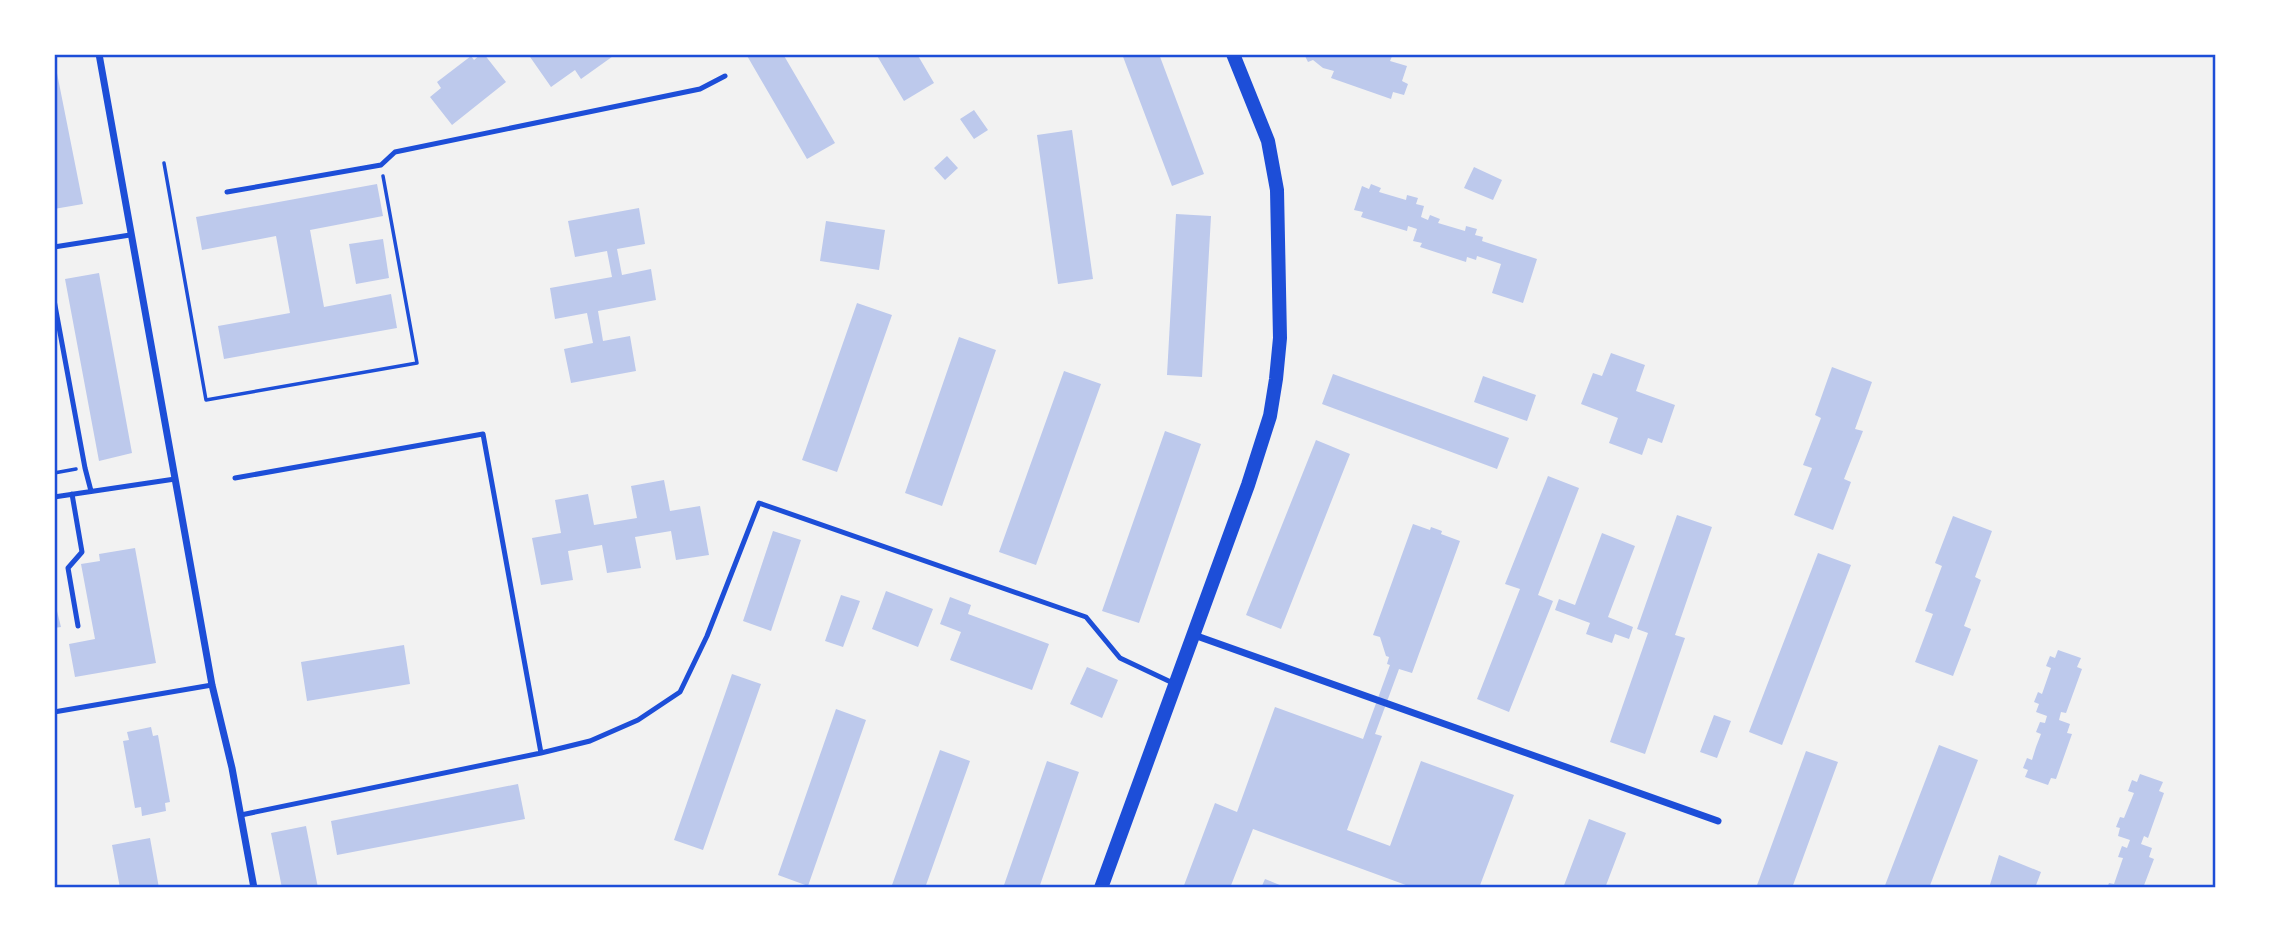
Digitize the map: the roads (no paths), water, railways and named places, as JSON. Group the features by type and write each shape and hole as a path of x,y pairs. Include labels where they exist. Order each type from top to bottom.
{"main road":[{"path":"1101,888 1248,485 1270,416 1280,338 1278,190 1268,141 1233,54"}],"street":[{"path":"99,54 212,685 254,888"},
{"path":"1193,635 1718,821"}],"lane":[{"path":"227,192 381,165 395,152 700,89 725,76"},
{"path":"54,247 130,235"},
{"path":"54,300 91,491"},
{"path":"235,478 483,434 541,753"},
{"path":"54,497 175,479"},
{"path":"72,494 82,552 68,568 78,626"},
{"path":"241,815 541,753 590,741 638,720 680,692 707,636 759,503 1086,617 1120,657 1175,684"},
{"path":"54,712 212,685"}]}
